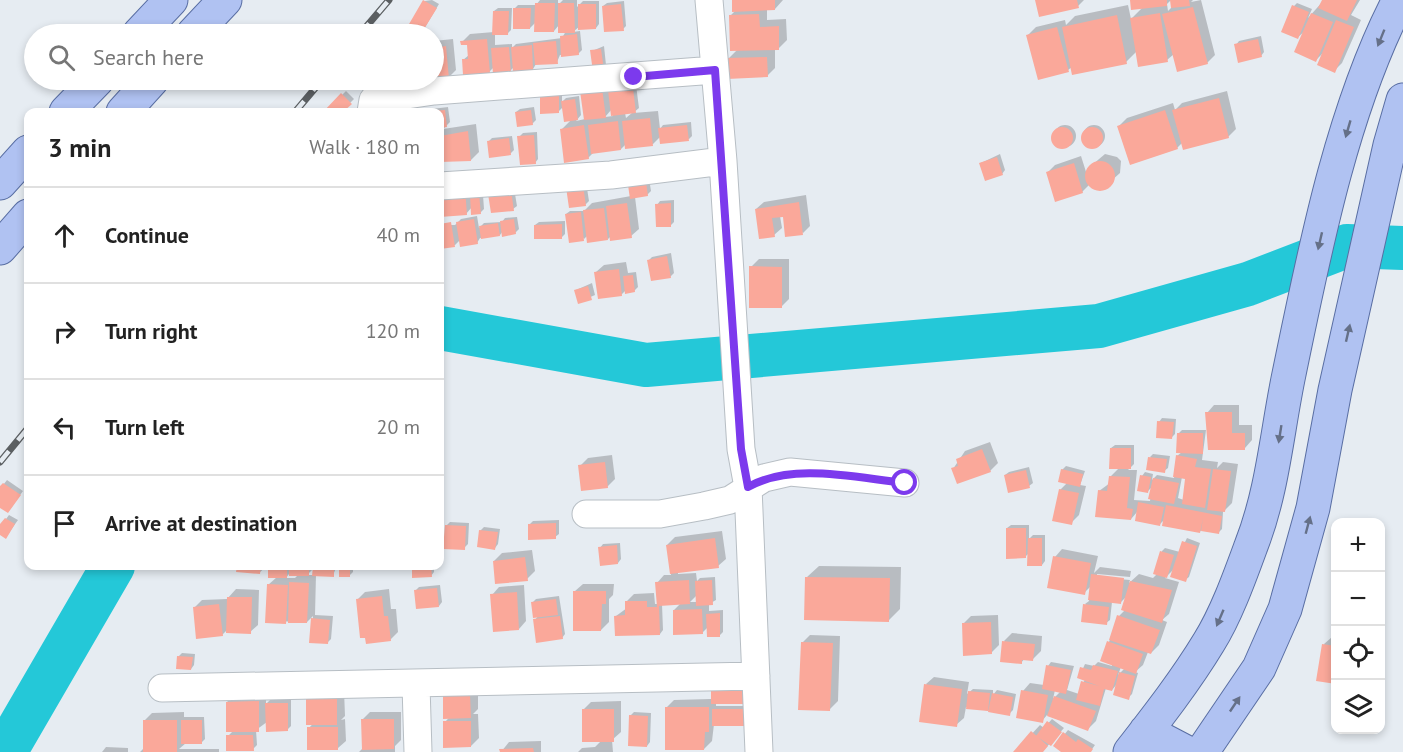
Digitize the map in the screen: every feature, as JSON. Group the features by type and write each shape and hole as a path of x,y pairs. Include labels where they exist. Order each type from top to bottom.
{"main road":[{"path":"148,24 171,0"},
{"path":"202,24 225,0"},
{"path":"1186,752 1138,741 1211,639 1252,545 1276,460 1289,376 1333,184 1365,76 1399,0"},
{"path":"70,108 87,90"},
{"path":"127,108 144,90"},
{"path":"1202,752 1259,668 1285,609 1313,508 1335,390 1403,100"},
{"path":"0,183 24,156"},
{"path":"0,248 24,221"}],"street":[{"path":"709,0 723,161 741,449 748,487 759,752"},
{"path":"372,108 373,100 434,91 715,70"},
{"path":"444,186 611,175 723,161"},
{"path":"586,514 660,514 730,500 764,478 790,472 905,483"},
{"path":"162,688 416,685 756,676"},
{"path":"416,685 418,752"}],"building":[{"path":"423,0 437,8 427,24 409,24"},
{"path":"732,0 775,0 775,10 732,12"},
{"path":"1035,0 1077,0 1079,8 1039,17"},
{"path":"1130,0 1167,0 1167,6 1131,10"},
{"path":"1170,0 1189,0 1190,6 1171,8"},
{"path":"1322,0 1357,0 1347,21 1318,8"},
{"path":"535,3 555,3 554,32 534,32"},
{"path":"558,3 574,3 575,33 558,33"},
{"path":"578,4 596,4 596,29 578,30"},
{"path":"621,4 624,31 604,32 602,6"},
{"path":"1292,5 1309,12 1298,39 1281,32"},
{"path":"1193,7 1208,64 1177,72 1162,14"},
{"path":"513,8 531,8 530,29 513,29"},
{"path":"493,11 509,11 508,35 492,35"},
{"path":"1160,13 1168,62 1138,67 1130,18"},
{"path":"1311,13 1333,22 1316,62 1294,52"},
{"path":"759,14 760,27 779,26 779,50 730,51 729,15"},
{"path":"1117,15 1127,64 1072,75 1062,27"},
{"path":"1336,20 1354,27 1335,73 1317,65"},
{"path":"1057,27 1069,72 1038,80 1026,35"},
{"path":"577,34 579,55 561,57 560,36"},
{"path":"487,39 490,73 463,75 462,59 468,59 467,45 461,45 460,41"},
{"path":"1258,39 1262,57 1238,63 1234,44"},
{"path":"556,41 558,64 535,65 533,43"},
{"path":"532,45 533,70 513,72 511,47"},
{"path":"444,46 446,46 449,79 444,80"},
{"path":"509,47 511,73 493,74 491,48"},
{"path":"601,49 604,70 593,72 590,50"},
{"path":"767,57 768,77 727,79 727,58"},
{"path":"602,88 606,118 584,120 580,91"},
{"path":"633,88 636,113 611,116 608,90"},
{"path":"341,93 352,104 348,108 327,108"},
{"path":"559,93 559,113 540,114 540,94"},
{"path":"1219,98 1229,138 1183,150 1172,110"},
{"path":"575,99 578,120 564,122 561,101"},
{"path":"444,110 447,127 444,127"},
{"path":"531,110 533,125 517,127 515,112"},
{"path":"1165,110 1178,149 1130,165 1117,126"},
{"path":"650,118 653,146 625,149 622,121"},
{"path":"618,121 621,150 591,154 588,125"},
{"path":"584,125 589,159 564,163 560,129"},
{"path":"687,125 689,141 660,144 658,128"},
{"path":"1062,127 1070,130 1073,138 1070,146 1062,149 1054,146 1051,138 1054,130"},
{"path":"1092,127 1100,130 1103,138 1100,146 1092,149 1084,146 1081,138 1084,130"},
{"path":"468,131 471,161 444,162 444,135"},
{"path":"534,135 536,164 520,165 517,136"},
{"path":"509,138 511,155 489,158 487,141"},
{"path":"997,157 1003,175 985,181 979,163"},
{"path":"1100,161 1106,162 1114,170 1114,182 1106,190 1100,191 1094,190 1086,182 1085,176 1086,170 1094,162"},
{"path":"1074,163 1083,193 1055,202 1046,172"},
{"path":"645,175 648,196 630,199 627,178"},
{"path":"583,185 586,206 569,208 566,187"},
{"path":"465,188 467,215 444,217 444,189"},
{"path":"511,190 514,211 491,213 488,194"},
{"path":"479,194 481,214 471,215 470,195"},
{"path":"799,202 803,235 785,237 783,217 772,218 775,237 759,239 755,209"},
{"path":"627,203 632,238 610,241 606,206"},
{"path":"671,203 671,227 656,227 655,204"},
{"path":"604,208 608,240 587,243 583,210"},
{"path":"581,212 584,241 569,243 565,214"},
{"path":"474,219 478,244 460,247 456,222"},
{"path":"514,219 516,234 502,237 500,221"},
{"path":"451,222 455,247 444,248 444,223"},
{"path":"498,223 500,236 481,239 479,226"},
{"path":"562,224 562,239 534,239 534,225"},
{"path":"667,256 671,278 651,281 647,260"},
{"path":"749,266 782,267 782,308 749,308"},
{"path":"619,269 622,296 598,299 594,272"},
{"path":"633,275 635,292 625,294 623,276"},
{"path":"588,286 592,300 578,304 574,290"},
{"path":"1205,412 1232,412 1232,433 1245,433 1245,450 1208,450"},
{"path":"1157,421 1174,422 1172,439 1156,438"},
{"path":"1177,433 1203,433 1203,454 1176,453"},
{"path":"1110,448 1131,448 1131,469 1109,469"},
{"path":"982,449 991,472 957,484 951,468 958,466 956,459"},
{"path":"1176,455 1197,459 1195,467 1211,469 1205,508 1182,504 1185,479 1173,477"},
{"path":"1148,457 1167,459 1165,473 1146,470"},
{"path":"605,462 608,488 581,491 578,465"},
{"path":"1061,469 1083,474 1080,487 1058,482"},
{"path":"1213,469 1231,471 1225,512 1207,510"},
{"path":"1026,470 1030,488 1008,493 1004,475"},
{"path":"1140,475 1151,477 1148,493 1137,491"},
{"path":"1109,476 1130,477 1127,508 1133,509 1131,520 1095,517 1098,490 1107,491"},
{"path":"1153,478 1179,483 1174,504 1148,499"},
{"path":"3,483 21,495 8,513 0,508 0,486"},
{"path":"1059,489 1079,493 1072,525 1052,521"},
{"path":"1138,502 1164,507 1160,526 1135,521"},
{"path":"1166,505 1222,516 1219,534 1201,531 1203,518 1200,533 1162,526"},
{"path":"5,518 15,524 6,539 0,535 0,524"},
{"path":"556,523 556,539 528,540 528,524"},
{"path":"445,525 466,526 465,550 444,549"},
{"path":"1006,528 1026,528 1026,558 1006,559"},
{"path":"479,530 498,532 495,550 477,547"},
{"path":"715,538 719,568 670,574 666,545"},
{"path":"1028,538 1042,538 1042,566 1027,566"},
{"path":"1182,541 1197,546 1186,582 1170,577"},
{"path":"617,545 618,564 600,566 598,547"},
{"path":"1160,551 1174,555 1167,578 1153,574"},
{"path":"1053,556 1091,563 1085,595 1047,588"},
{"path":"525,557 528,581 495,584 493,561"},
{"path":"236,570 260,570 260,574 236,572"},
{"path":"268,570 287,570 287,578 268,578"},
{"path":"289,570 309,570 309,576 289,576"},
{"path":"313,570 334,570 334,577 312,576"},
{"path":"339,570 350,570 350,577 339,577"},
{"path":"412,570 431,570 432,577 412,578"},
{"path":"1091,574 1124,578 1121,604 1088,600"},
{"path":"805,577 890,578 889,622 804,620"},
{"path":"689,580 690,604 659,606 660,635 615,636 614,616 625,615 625,601 647,601 647,607 657,607 655,582"},
{"path":"712,580 713,605 696,606 695,581"},
{"path":"1130,581 1172,590 1162,623 1121,610"},
{"path":"289,582 309,583 307,623 288,623"},
{"path":"267,584 288,585 286,624 265,623"},
{"path":"437,588 439,607 416,609 414,590"},
{"path":"573,591 606,591 606,604 602,604 601,631 573,631"},
{"path":"517,592 519,630 493,632 490,594"},
{"path":"382,596 384,616 388,616 391,641 366,644 365,638 360,638 356,599"},
{"path":"227,597 252,597 251,634 226,633"},
{"path":"556,599 558,615 533,618 531,602"},
{"path":"219,604 223,636 196,639 193,607"},
{"path":"1083,604 1109,607 1107,625 1081,622"},
{"path":"702,609 703,634 673,635 673,610"},
{"path":"720,613 720,637 707,637 706,614"},
{"path":"1117,615 1160,630 1151,654 1109,640"},
{"path":"560,616 563,639 536,643 533,619"},
{"path":"311,618 330,620 328,644 309,643"},
{"path":"991,622 992,654 963,656 962,623"},
{"path":"1002,641 1035,644 1033,661 1022,660 1022,664 1000,662"},
{"path":"1107,641 1143,654 1136,674 1100,661"},
{"path":"801,642 833,643 830,711 798,710"},
{"path":"1322,644 1331,645 1331,683 1316,681"},
{"path":"177,656 193,657 191,670 176,669"},
{"path":"1046,665 1071,670 1066,694 1042,689"},
{"path":"1093,665 1118,671 1112,691 1104,689 1100,706 1076,700 1081,681 1099,686 1077,678 1080,667 1091,670"},
{"path":"1119,672 1135,676 1129,700 1113,695"},
{"path":"924,684 962,689 957,727 919,722"},
{"path":"711,686 744,686 743,704 711,704"},
{"path":"1021,690 1048,695 1043,723 1016,718"},
{"path":"968,691 990,693 988,711 966,709"},
{"path":"992,693 1013,697 1010,716 988,712"},
{"path":"470,694 471,718 443,719 443,695"},
{"path":"1054,696 1096,711 1088,731 1047,716"},
{"path":"337,697 337,725 306,725 306,698"},
{"path":"259,701 259,732 226,732 226,702"},
{"path":"265,703 288,703 288,731 266,732"},
{"path":"665,707 709,707 709,732 705,732 704,750 665,750"},
{"path":"582,709 614,709 614,742 582,742"},
{"path":"712,709 746,709 746,726 712,726"},
{"path":"629,715 648,716 647,747 628,746"},
{"path":"361,719 394,719 394,749 362,750"},
{"path":"143,720 177,720 177,752 143,752"},
{"path":"181,720 202,720 202,744 181,744"},
{"path":"443,721 471,721 471,747 443,748"},
{"path":"1047,721 1062,732 1051,746 1036,736"},
{"path":"307,727 338,727 338,750 307,750"},
{"path":"1031,731 1048,746 1043,752 1013,752"},
{"path":"1063,732 1076,742 1078,739 1093,749 1091,752 1061,752 1053,746"},
{"path":"226,735 253,735 254,751 226,751"},
{"path":"533,748 534,752 500,752 499,749"}],"waterway":[{"path":"444,329 646,365 1099,326 1248,284 1347,246 1403,248"},
{"path":"5,752 111,570"}],"railway":[{"path":"369,24 389,0"},
{"path":"298,108 314,90"},
{"path":"0,462 24,433"}],"route":[{"path":"634,77 715,70 741,449 748,487 764,478 790,472 905,483"}]}
